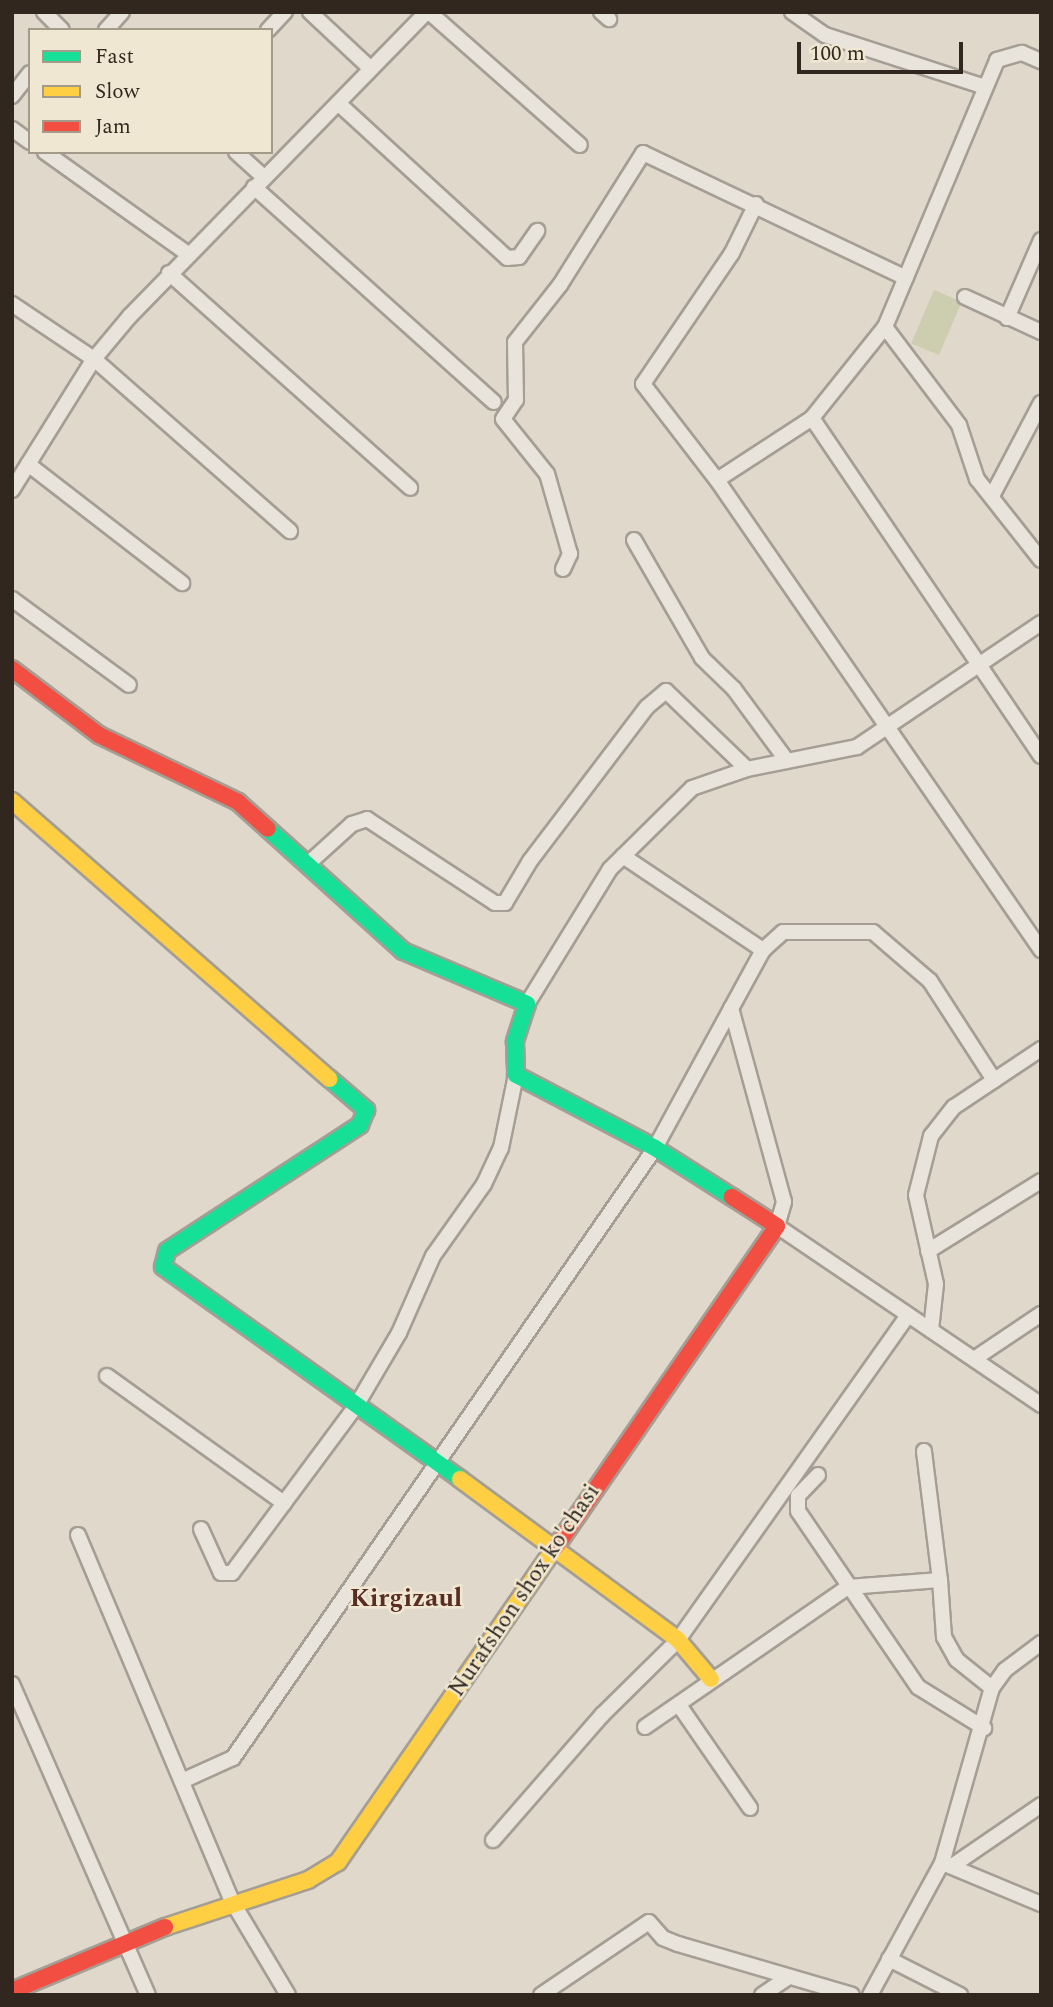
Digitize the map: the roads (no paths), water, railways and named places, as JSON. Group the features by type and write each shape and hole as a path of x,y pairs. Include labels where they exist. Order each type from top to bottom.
{"street":[{"path":"44,12 60,28"},
{"path":"108,28 122,12"},
{"path":"270,28 285,12"},
{"path":"310,12 371,69"},
{"path":"14,481 28,464 94,359 169,273 428,12 580,145"},
{"path":"792,12 825,35 985,87"},
{"path":"717,480 812,418 885,327 985,87 1003,56 1021,53 1041,61"},
{"path":"12,96 28,76"},
{"path":"338,103 507,258 519,257 537,231"},
{"path":"12,129 28,141"},
{"path":"563,569 570,558 547,474 503,419 516,400 515,342 560,285 643,153 905,278"},
{"path":"48,154 188,254"},
{"path":"238,154 259,182 494,402"},
{"path":"755,206 732,253 643,384 717,480 1041,950"},
{"path":"1007,317 1041,240"},
{"path":"169,273 410,488"},
{"path":"965,297 1041,332"},
{"path":"12,304 94,359 290,531"},
{"path":"885,327 959,425 971,468 1041,560"},
{"path":"993,494 1041,403"},
{"path":"812,418 1041,756"},
{"path":"28,464 182,583"},
{"path":"634,540 702,658 734,689 787,761"},
{"path":"12,599 129,685"},
{"path":"201,1530 221,1573 228,1575 356,1406 399,1333 433,1255 485,1184 500,1148 516,1075 515,1042 527,1004 623,856 692,788 747,769 848,752 1041,624"},
{"path":"12,669 99,735 238,802 309,863 403,951 527,1004"},
{"path":"309,863 352,824 367,819 495,903 505,903 530,861 647,706 666,691 747,769"},
{"path":"12,801 365,1107 367,1116 360,1125 167,1251 162,1263 356,1406 555,1547 678,1640 711,1679"},
{"path":"623,856 763,950"},
{"path":"182,1782 233,1758 655,1148 763,950 783,932 873,932 930,981 994,1080"},
{"path":"730,1008 784,1202 777,1226"},
{"path":"931,1330 936,1284 916,1195 931,1136 941,1118 1041,1049"},
{"path":"516,1075 655,1148 777,1226 1041,1405"},
{"path":"928,1251 1041,1181"},
{"name":"Nurafshon shox ko'chasi","path":"12,1991 124,1941 308,1880 338,1862 777,1226"},
{"path":"974,1359 1041,1314"},
{"path":"493,1840 602,1715 678,1640 908,1315"},
{"path":"107,1376 284,1503"},
{"path":"924,1451 940,1580 944,1637 957,1660 992,1688"},
{"path":"818,1475 798,1496 798,1511 848,1587 918,1687 984,1727"},
{"path":"78,1535 233,1903 288,1995"},
{"path":"645,1727 848,1587 940,1580"},
{"path":"870,1995 947,1865 992,1688 1004,1670 1041,1643"},
{"path":"12,1684 148,1995"},
{"path":"678,1705 750,1808"},
{"path":"947,1865 1041,1805"},
{"path":"947,1865 1041,1904"},
{"path":"541,1995 649,1922 663,1938 852,1995"},
{"path":"889,1959 960,1995"},
{"path":"762,1995 789,1977"}],"district":[{"name":"Kirgizaul","path":"406,1599"}]}
